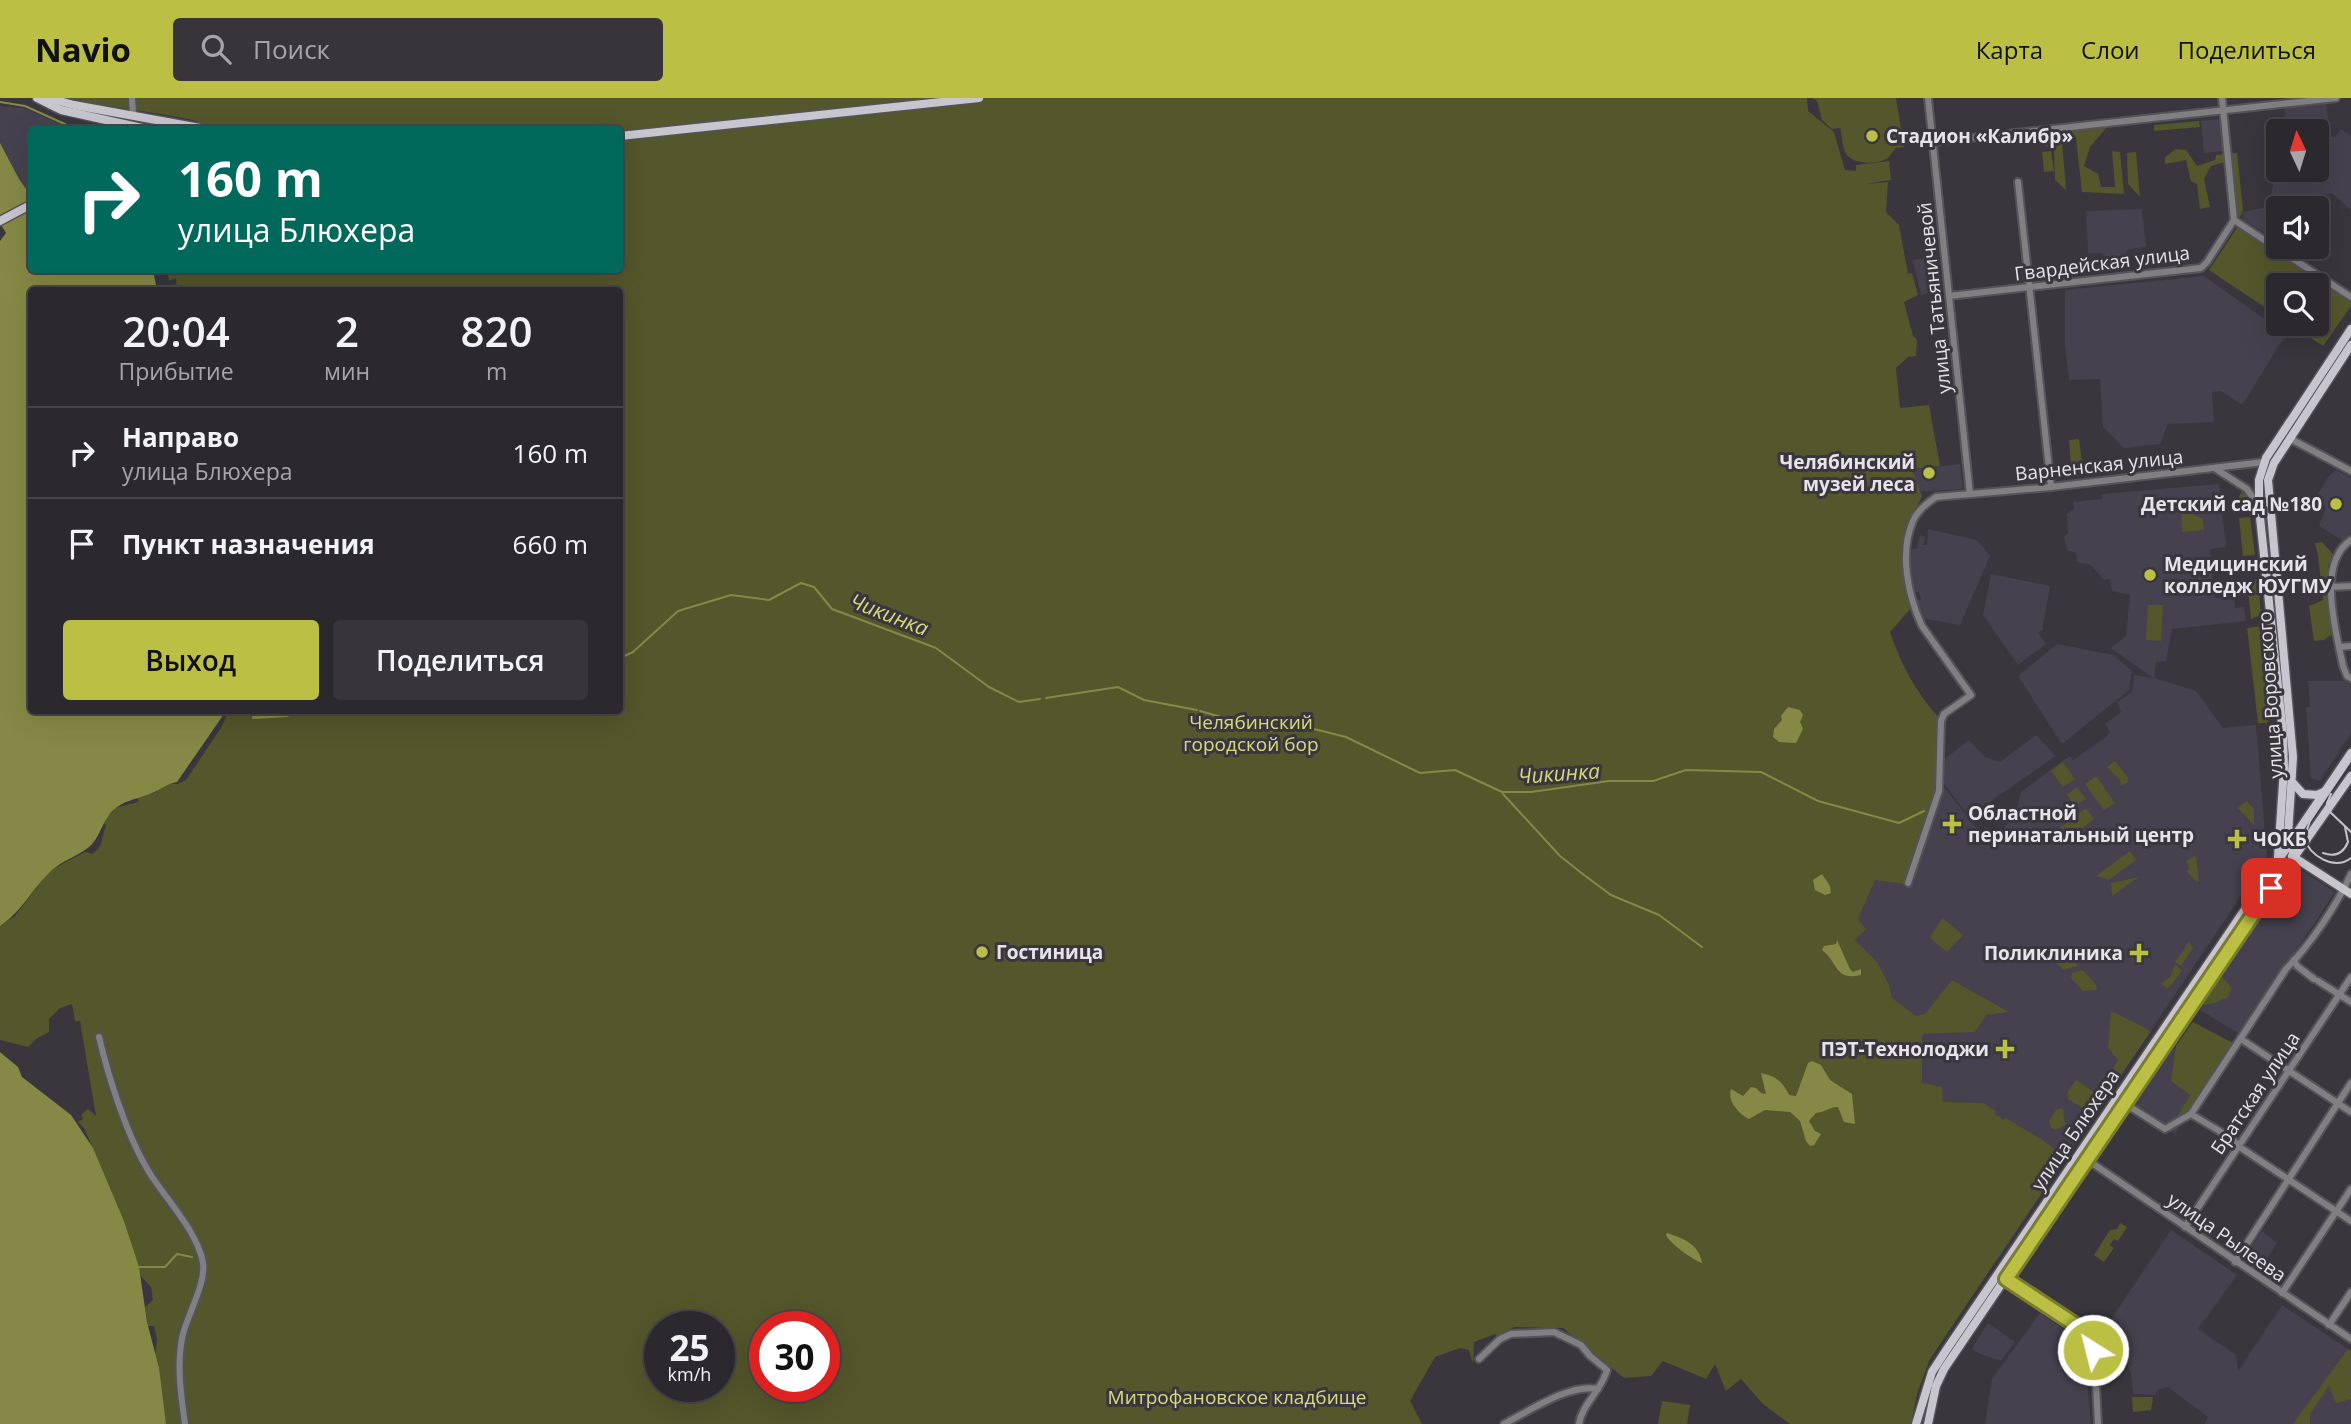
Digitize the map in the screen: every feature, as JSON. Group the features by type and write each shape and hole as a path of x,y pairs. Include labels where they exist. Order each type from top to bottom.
{"main road":[{"path":"37,98 61,110 131,126"},
{"path":"48,98 188,126"},
{"path":"623,136 979,98"},
{"path":"0,221 28,206"},
{"name":"улица Воровского","path":"2277,860 2284,768 2283,746 2259,508 2259,480 2264,462 2351,329"},
{"name":"улица Воровского","path":"2294,856 2289,843 2293,757 2268,480 2274,463 2289,438 2351,345"},
{"path":"2289,843 2351,753"},
{"name":"улица Блюхера","path":"1928,1424 1936,1386 1944,1369 2284,868 2351,776"},
{"path":"2292,780 2303,794 2326,791"},
{"name":"улица Блюхера","path":"1916,1424 1932,1372 2289,843"},
{"path":"2277,860 2283,856 2294,856 2347,891"},
{"path":"2077,1154 2086,1160"}],"street":[{"path":"132,98 133,114"},
{"name":"улица Татьяничевой","path":"1928,98 1970,494"},
{"path":"2222,98 2234,220 2351,297"},
{"path":"1933,142 2336,98"},
{"path":"2018,182 2051,487"},
{"name":"Гвардейская улица","path":"1949,296 2201,268 2234,220"},
{"path":"2289,438 2351,471"},
{"name":"Варненская улица","path":"1908,883 1939,790 1941,721 1944,714 1971,695 1916,614 1906,569 1906,553 1913,520 1926,504 1936,497 2051,487 2264,462"},
{"path":"2214,468 2247,489 2259,508"},
{"path":"2351,540 2339,550 2334,560 2331,587 2343,666 2347,676 2351,678"},
{"path":"2331,587 2351,586"},
{"path":"2339,647 2351,646"},
{"path":"2124,1103 2165,1129 2191,1114 2286,969 2347,891 2351,874"},
{"path":"2294,960 2297,966 2351,1002"},
{"name":"Братская улица","path":"2185,1227 2351,977"},
{"path":"99,1038 106,1066 133,1140 148,1171 187,1228 203,1263 202,1278 183,1333 179,1359 185,1424"},
{"path":"2241,1039 2351,1112"},
{"path":"2235,1262 2351,1083"},
{"path":"2191,1114 2351,1221"},
{"name":"улица Рылеева","path":"2086,1160 2351,1339"},
{"path":"2282,1293 2351,1189"},
{"path":"2006,1279 2091,1335 2098,1424"},
{"path":"2329,1325 2351,1292"},
{"path":"1479,1359 1500,1339 1511,1334 1554,1332 1581,1345 1607,1370 1603,1384 1580,1417 1579,1424"},
{"path":"1503,1424 1567,1392 1591,1388 1598,1390"}],"shaded area":[{"path":"2326,103 2328,119 2286,119 2284,107"},
{"path":"0,106 24,108 65,126 28,126 28,198 0,218"},
{"path":"2220,119 2224,151 2204,153 2201,121"},
{"path":"2329,123 2331,136 2335,137 2341,129 2351,136 2351,210 2332,193 2323,196 2272,196 2274,182 2329,182"},
{"path":"0,143 28,192 28,273 154,273 156,287 28,287 28,714 224,714 177,782 123,803 113,810 92,844 52,870 0,926 0,241 6,233 0,223"},
{"path":"2266,207 2266,234 2244,220 2242,212"},
{"path":"2142,209 2146,247 2129,249 2123,256 2088,254 2086,211"},
{"path":"1939,256 1943,293 1930,292 1921,296 1913,260"},
{"path":"2204,276 2266,320 2266,336 2285,336 2242,405 2221,391 2212,392 2214,422 2168,424 2160,444 2124,448 2103,427 2100,379 2069,380 2065,345 2065,290"},
{"path":"1960,464 1963,489 1915,492 1908,470"},
{"name":"Детский сад №180","path":"2336,470 2351,478 2351,536 2345,542 2319,526 2326,508 2315,499 2329,476"},
{"path":"2219,484 2226,547 2210,549 2215,598 2234,597 2235,608 2244,607 2246,621 2172,629 2166,661 2156,662 2154,678 2196,691 2223,728 2256,725 2267,857 1998,1259 1943,1102 1922,1083 1922,1033 1847,957 1867,872 1940,786 1943,786 1991,846 2016,812 2021,792 2065,759 2070,756 2073,760 2106,737 2110,732 2105,724 2121,712 2117,702 2132,692 2134,675 2153,678 2111,648 2126,636 2130,595 2112,591 2110,579 2104,580 2091,565 2077,562 2076,553 2067,550 2064,536 2068,534 2067,514 2074,509 2073,502 2102,499 2102,494","holes":["1955,990 2007,1012 1986,1015"]},
{"path":"1928,529 1977,540 1990,556 1960,625 1921,618 1917,600 1921,599 1919,592 1915,592 1910,564 1912,549 1917,549 1920,535 1925,537 1923,545 1927,545"},
{"path":"1991,574 2050,586 2042,631 2038,632 2046,644 2018,665 1983,615"},
{"path":"2057,644 2113,655 2132,671 2129,690 2062,744 2018,676"},
{"path":"2308,681 2351,683 2351,733 2320,781 2311,778 2306,707 2310,707"},
{"path":"1788,707 1800,710 1803,715 1800,722 1803,729 1796,743 1779,742 1773,737 1774,729"},
{"path":"253,714 295,714 287,717 252,719"},
{"path":"2036,735 2056,756 1969,816 1942,781 1942,761 1969,740 1985,757 2000,762"},
{"path":"2295,866 2335,892 2240,1034 2200,1010"},
{"path":"1822,874 1831,893 1825,895 1815,890 1813,880"},
{"path":"1837,940 1850,969 1853,972 1861,969 1861,975 1841,973 1822,950 1824,946 1836,944"},
{"path":"2174,1048 2214,1074 2175,1134 2134,1107"},
{"path":"0,1052 18,1067 22,1077 71,1115 93,1148 124,1221 139,1267 147,1322 159,1368 166,1424 0,1424"},
{"path":"1812,1061 1821,1065 1830,1080 1852,1094 1855,1124 1844,1122 1838,1107 1816,1113 1809,1121 1815,1131 1821,1134 1814,1145 1810,1146 1800,1121 1790,1112 1765,1110 1749,1119 1737,1110 1732,1102 1731,1089 1743,1096 1751,1087 1766,1094 1761,1073 1778,1080 1789,1095 1796,1096 1808,1063"},
{"path":"2171,1230 2237,1275 2198,1329 2236,1355 2238,1371 2282,1305 2351,1351 2351,1424 2204,1424 2208,1417 2168,1387 2157,1390 2156,1395 2133,1394 2129,1361 2100,1363 2099,1337"},
{"path":"2262,1231 2277,1243 2264,1263 2248,1252"},
{"path":"1667,1233 1694,1247 1702,1263 1676,1247"},
{"path":"2040,1313 2084,1343 2091,1424 1985,1424 1992,1379"},
{"path":"1988,1323 2015,1342 2001,1361 1972,1349"}],"green space":[{"name":"Челябинский городской бор","path":"63,98 1807,98 1808,111 1834,132 1845,170 1856,171 1856,165 1889,161 1891,180 1864,184 1888,182 1886,212 1899,225 1908,274 1912,273 1918,295 1904,302 1913,336 1917,340 1916,356 1908,357 1896,368 1900,408 1929,405 1940,466 1912,469 1922,496 1915,510 1905,556 1912,607 1890,632 1910,678 1939,718 1936,791 1906,884 1875,880 1858,919 1866,929 1855,940 1877,962 1889,985 1892,998 1916,1016 1925,1014 1952,980 2009,1012 1986,1015 1975,1032 1922,1034 1922,1083 1942,1087 1943,1102 1983,1103 1996,1111 1995,1114 2044,1141 2065,1158 1930,1359 1917,1394 1911,1424 1790,1424 1763,1404 1741,1379 1726,1391 1715,1364 1706,1379 1663,1361 1651,1376 1624,1378 1563,1328 1514,1327 1497,1336 1495,1334 1474,1342 1473,1364 1469,1350 1460,1348 1435,1357 1410,1401 1422,1424 166,1424 155,1356 157,1339 154,1326 148,1326 145,1307 153,1300 151,1287 140,1275 124,1221 84,1128 78,1122 83,1119 81,1115 88,1109 96,1116 80,1021 75,1021 72,1004 60,1008 49,1019 49,1032 28,1047 0,1040 0,926 15,916 49,871 85,852 92,854 96,851 106,825 103,823 115,808 138,802 138,798 156,792 166,784 178,784 186,780 228,714 623,714 623,287 177,287 176,278 169,281 168,273 623,273 623,126 196,126 197,121"},
{"name":"Стадион «Калибр»","path":"1812,98 1896,98 1904,147 1896,148 1888,158 1877,162 1853,159 1845,152 1840,128 1832,129 1822,120 1817,101"},
{"path":"2199,121 2200,127 2154,131 2154,125"},
{"path":"2108,126 2090,147 2084,166 2098,174 2101,187 2115,187 2112,151 2120,152 2124,194 2082,192 2076,138 2062,140 2066,190 2055,180 2054,150 2041,144 2060,132"},
{"path":"2176,149 2186,150 2197,166 2215,160 2216,155 2237,153 2243,210 2239,219 2235,206 2231,160 2211,166 2204,179 2210,207 2200,209 2197,184 2191,181 2186,160 2165,164 2165,157"},
{"path":"2051,151 2054,171 2044,172 2042,152"},
{"path":"2136,152 2140,197 2128,184 2127,153"},
{"path":"2239,225 2266,243 2266,259 2290,259 2311,273 2266,273 2266,308 2209,270"},
{"path":"2329,285 2351,300 2351,306 2323,346 2308,336 2329,336"},
{"path":"2079,439 2082,462 2071,463 2069,440"},
{"path":"2242,491 2248,499 2249,512 2238,513 2237,501"},
{"path":"2189,512 2203,519 2204,530 2182,532 2181,513"},
{"path":"2250,517 2255,555 2243,556 2239,518"},
{"path":"2322,542 2333,554 2328,566 2331,635 2324,640 2314,641 2309,606 2323,600 2315,543"},
{"path":"2258,580 2261,615 2251,619 2247,581"},
{"path":"2148,605 2163,605 2161,641 2146,640"},
{"path":"2261,626 2269,719 2267,723 2258,723 2247,628"},
{"path":"2115,761 2128,778 2128,782 2121,786 2120,780 2107,767"},
{"path":"2063,762 2075,779 2063,787 2051,771"},
{"path":"2096,776 2115,803 2104,810 2085,784"},
{"path":"2077,787 2086,799 2075,806 2067,795"},
{"path":"2247,801 2254,809 2254,825 2238,808"},
{"path":"2086,808 2094,819 2059,846 2051,835"},
{"path":"2130,851 2136,860 2109,880 2096,876"},
{"path":"2196,855 2197,882 2186,871 2190,869 2186,861"},
{"path":"2139,877 2112,896 2111,883"},
{"path":"1942,918 1963,935 1947,952 1930,938"},
{"path":"2189,942 2193,948 2181,966 2175,962"},
{"path":"2054,953 2071,957 2078,966 2064,970 2054,961"},
{"path":"2175,964 2182,971 2168,989 2161,984 2171,976"},
{"path":"2083,970 2097,986 2096,990 2083,991 2071,978 2072,973"},
{"path":"2221,975 2232,988 2228,997 2204,1005 2203,1003"},
{"path":"2111,1011 2151,1031 2117,1081 2109,1076 2118,1060 2108,1048"},
{"path":"2193,1022 2235,1044 2226,1051 2187,1116 2177,1117 2190,1095 2171,1081 2176,1046"},
{"path":"2076,1080 2094,1092 2084,1109 2068,1099 2068,1091"},
{"path":"2063,1108 2065,1125 2055,1130 2051,1128 2049,1121 2056,1110"},
{"path":"2120,1223 2127,1227 2118,1241 2114,1239 2110,1245 2114,1248 2104,1262 2094,1255 2110,1230 2117,1229"},
{"path":"2348,1349 2351,1351 2351,1399 2336,1403 2329,1386 2310,1414 2310,1424 2293,1424"},
{"path":"2132,1397 2153,1397 2151,1410 2133,1412"},
{"path":"1662,1401 1690,1405 1687,1424 1658,1424"}],"waterway":[{"path":"0,102 25,106 69,126"},
{"name":"Чикинка","path":"623,657 633,652 678,611 731,595 769,600 801,583 814,587 832,609 936,648 989,687 1019,702 1040,699"},
{"name":"Чикинка","path":"1046,698 1118,687 1144,700 1197,710"},
{"name":"Чикинка","path":"1200,711 1272,731 1290,726 1306,727 1346,737 1420,773 1455,770 1502,792 1531,792 1609,781 1653,781 1686,770 1761,772 1818,801 1899,823 1924,811"},
{"path":"1503,794 1560,856 1584,875 1611,895 1659,915 1702,947"},
{"path":"139,1267 165,1267 177,1254 192,1257"}],"tram line":[{"path":"2351,760 2310,821 2304,838 2311,851 2323,860 2337,863 2351,858"},
{"path":"2331,794 2327,803 2328,810 2351,832"},
{"path":"2323,853 2331,855 2344,849 2348,842 2345,827"}],"place":[{"name":"Стадион «Калибр»","path":"1872,136"},
{"name":"Челябинский музей леса","path":"1929,473"},
{"name":"Детский сад №180","path":"2336,504"},
{"name":"Медицинский колледж ЮУГМУ","path":"2150,575"},
{"name":"Областной перинатальный центр","path":"1952,824"},
{"name":"ЧОКБ","path":"2237,839"},
{"name":"Гостиница","path":"982,952"},
{"name":"Поликлиника","path":"2139,953"},
{"name":"ПЭТ-Технолоджи","path":"2005,1049"}],"route":[{"path":"2093,1350 2091,1335 2006,1279 2271,888"}],"park label":[{"name":"Митрофановское кладбище","path":"1237,1397"}]}
